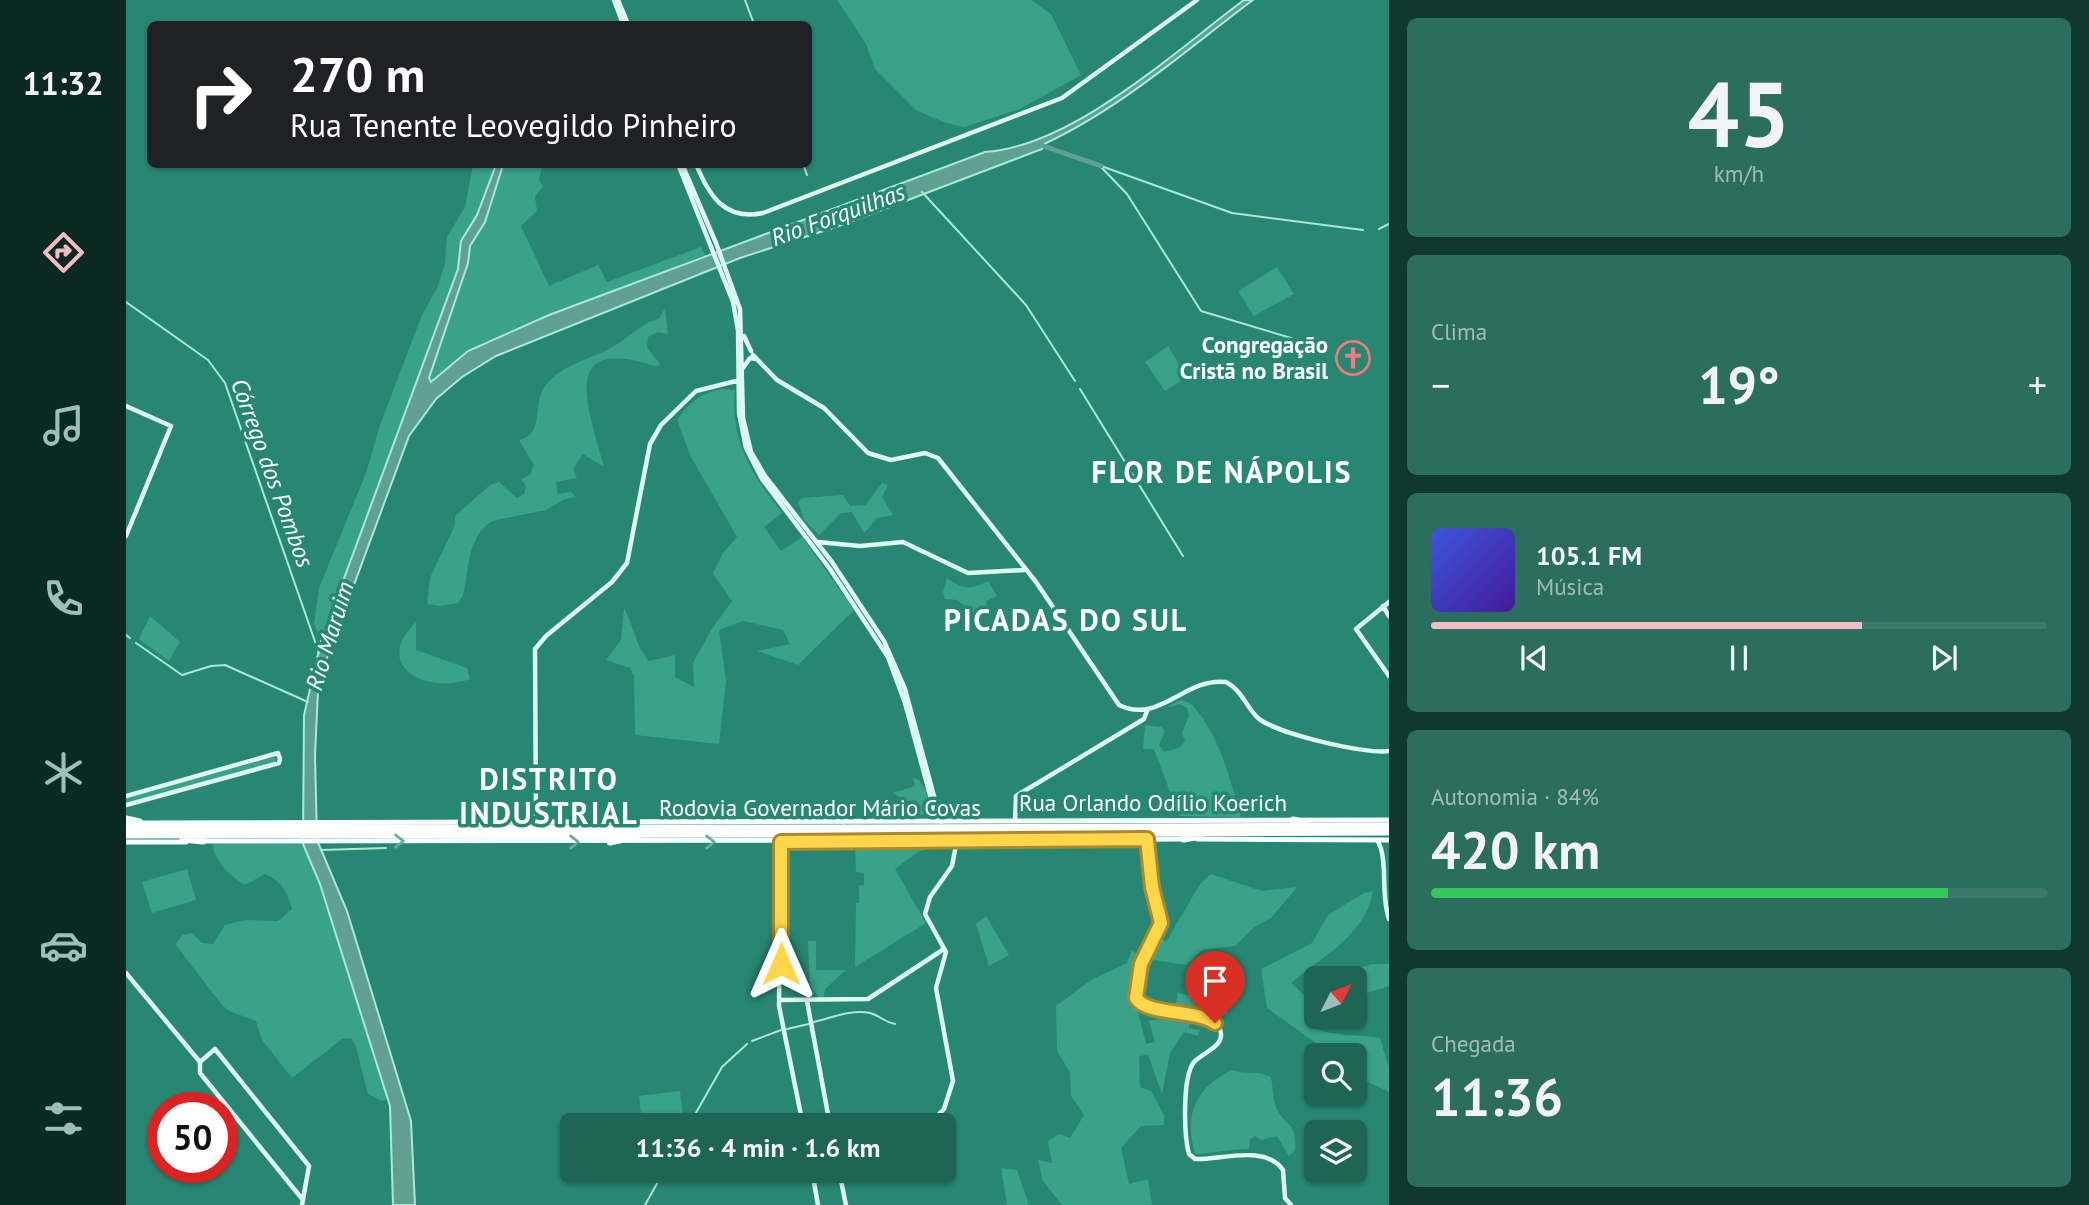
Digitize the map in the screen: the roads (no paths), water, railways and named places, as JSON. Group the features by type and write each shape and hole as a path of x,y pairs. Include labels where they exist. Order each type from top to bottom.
{"highway":[{"path":"1293,820 1324,826"},
{"name":"Rodovia Governador Mário Covas","path":"126,821 150,826 299,830 660,827 844,831"},
{"path":"991,827 1031,821"},
{"path":"624,822 660,827"},
{"path":"150,826 193,823"},
{"name":"Rodovia Governador Mário Covas","path":"329,830 648,833 991,827 1389,826"},
{"name":"Rodovia Governador Mário Covas","path":"126,835 299,830"},
{"name":"Rodovia Governador Mário Covas","path":"854,831 956,837 1389,832"},
{"path":"1184,839 1214,832"},
{"path":"610,842 648,833"},
{"path":"158,835 203,841"},
{"path":"956,837 999,840"}],"main road":[{"path":"616,0 626,21"},
{"path":"698,168 705,186 720,205 737,214 763,214 1062,98 1197,0"},
{"path":"682,168 740,309 743,333 740,425 752,463 868,623 891,663 939,822"},
{"path":"726,273 741,354 740,380 744,424 755,460 875,625 896,668 939,822"},
{"path":"743,333 753,356 777,380 824,408 868,453 891,460 925,453 938,458 1053,605 1113,699 1124,708 1147,711 1199,684 1226,682 1241,694 1257,718 1275,728 1356,751 1389,751"},
{"path":"741,354 753,356"},
{"path":"742,372 753,356"},
{"path":"536,822 535,649 625,568 630,554 650,444 661,425 696,391 740,380"},
{"path":"126,406 171,426 126,536"},
{"path":"817,542 856,546 903,542 970,574 1026,570"},
{"path":"1389,602 1356,629 1389,676"},
{"path":"1383,606 1389,617"},
{"path":"1015,821 1016,796 1144,719 1147,711"},
{"path":"126,796 278,754 280,759 279,763 126,805"},
{"name":"Rua Orlando Odílio Koerich","path":"329,830 536,822 624,822 854,831 939,822 1389,820"},
{"path":"193,823 299,830 610,842 781,842 854,831"},
{"path":"126,842 203,841 299,830"},
{"path":"939,1113 953,1084 936,988 944,948 927,921 926,910 930,897 950,870 956,837"},
{"path":"1147,839 1152,887 1161,923 1141,964 1136,998 1148,1008 1210,1019 1218,1025 1221,1034 1219,1042 1195,1061 1188,1074 1186,1126 1189,1154 1198,1159 1254,1156 1276,1162 1283,1170 1285,1198 1291,1205"},
{"path":"999,840 1389,840"},
{"path":"1377,840 1385,857"},
{"path":"781,842 779,1000 800,1113"},
{"path":"1389,848 1385,857 1384,892 1389,919"},
{"path":"779,1000 868,999 944,948"},
{"path":"126,973 200,1062 200,1073 303,1203"},
{"path":"807,1001 828,1113"},
{"path":"200,1062 215,1049 309,1166 303,1203"},
{"path":"813,1183 818,1205"},
{"path":"841,1183 846,1205"}],"water":[{"path":"1244,0 1253,0 1126,96 1044,144 1042,149 845,224 740,258 496,356 462,377 436,399 409,436 324,666 318,691 315,755 317,840 347,911 411,1121 415,1205 393,1205 390,1106 320,884 303,844 304,715 321,641 458,269 461,241 477,215 495,168 502,168 485,222 470,246 468,263 429,378 431,382 468,351 549,315 985,152 1019,146 1053,133 1087,115 1154,69"}],"waterway":[{"path":"745,0 753,21"},
{"path":"1038,144 1101,166"},
{"path":"1101,166 1232,213 1363,230"},
{"path":"1101,167 1127,194 1201,311 1291,338"},
{"path":"804,168 807,175"},
{"path":"922,192 1026,305 1075,381"},
{"path":"1379,229 1389,224"},
{"name":"Córrego dos Pombos","path":"126,302 208,360 225,383 319,653"},
{"path":"1303,342 1329,349"},
{"path":"1080,389 1183,556"},
{"path":"126,635 130,638"},
{"path":"136,643 182,675 211,666 225,665 308,702"},
{"path":"321,850 386,848"},
{"path":"814,1022 842,1014 863,1012 895,1024"},
{"path":"787,1029 809,1024"},
{"path":"752,1041 781,1030"},
{"path":"696,1113 722,1067 747,1044"},
{"path":"645,1205 657,1183"}],"place":[{"name":"Congregação Cristã no Brasil","path":"1353,358"}],"district":[{"name":"FLOR DE NÁPOLIS","path":"1222,473"},
{"name":"PICADAS DO SUL","path":"1066,621"},
{"name":"DISTRITO INDUSTRIAL","path":"549,797"}],"water label":[{"name":"Rio Forquilhas","path":"838,215"},
{"name":"Rio Maruim","path":"330,636"}]}
